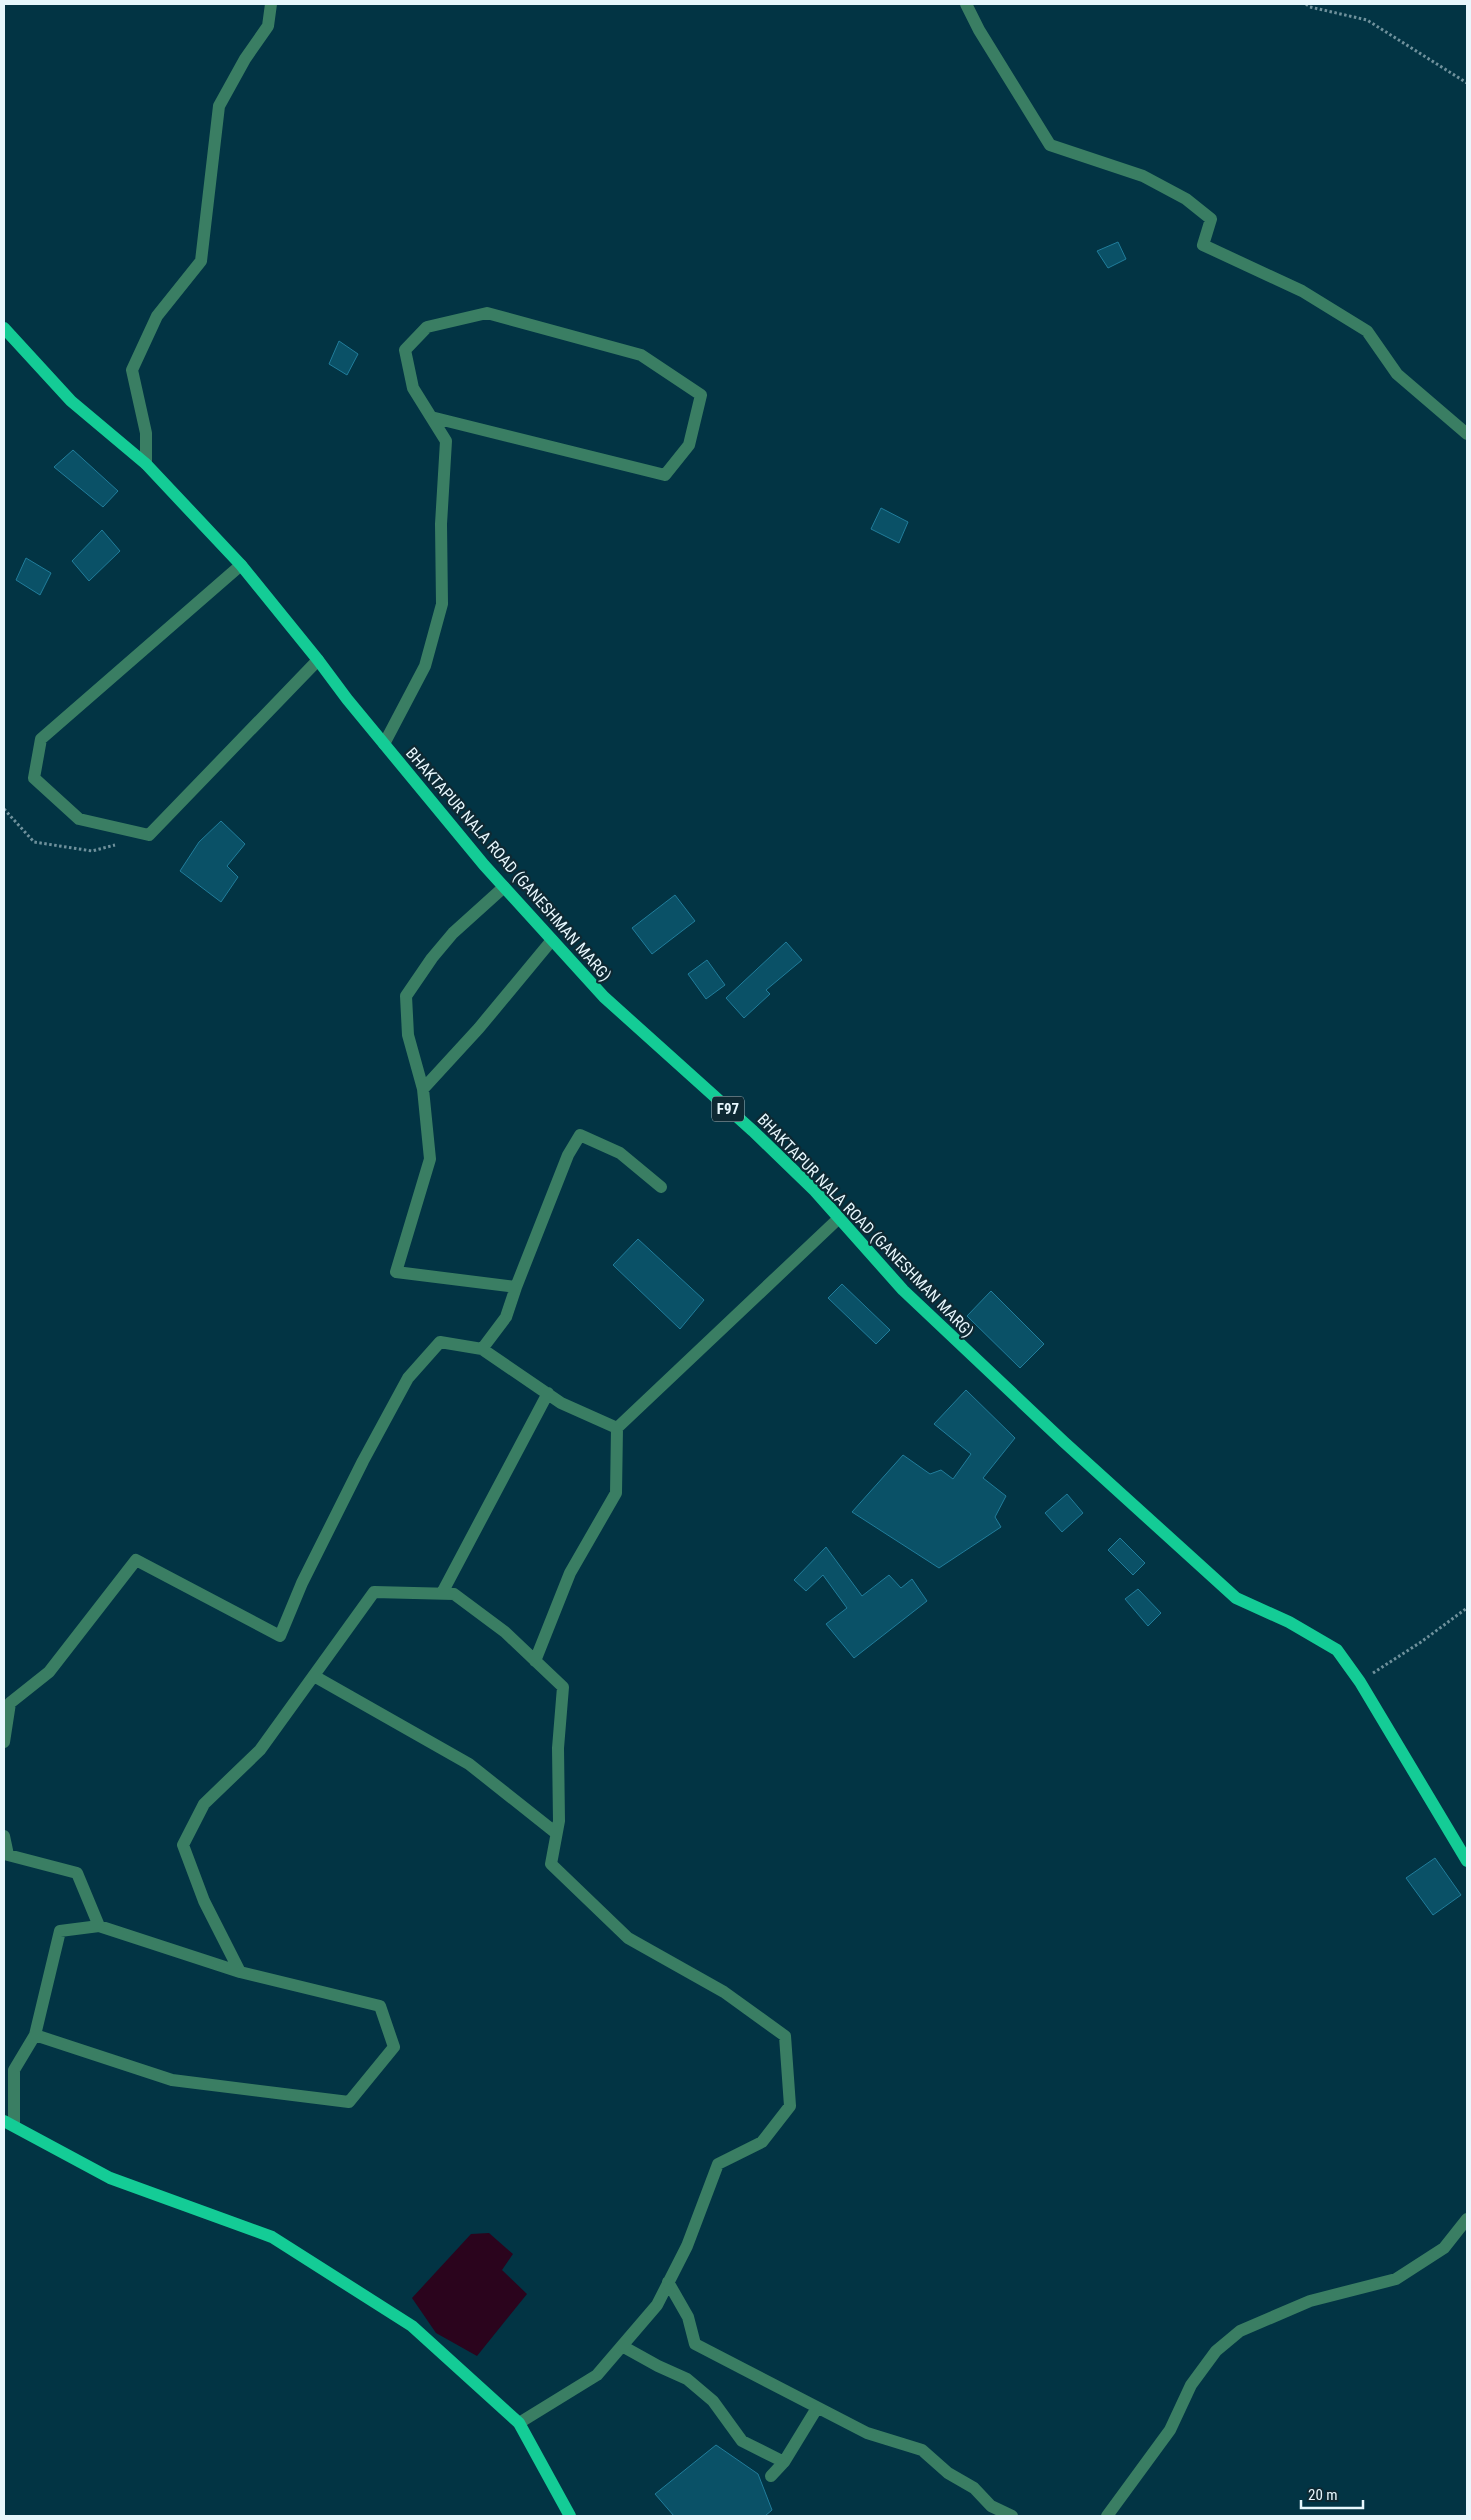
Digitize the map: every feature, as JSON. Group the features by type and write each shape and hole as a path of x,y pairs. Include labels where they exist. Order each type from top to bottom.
{"main road":[{"name":"BHAKTAPUR NALA ROAD (GANESHMAN MARG)","path":"4,328 71,401 146,464 241,566 384,744 504,887 604,997 754,1132 815,1191 917,1303 1064,1442 1236,1598 1289,1622 1337,1650 1360,1682 1467,1861"},
{"path":"9,2123 110,2178 272,2237 412,2326 519,2423 570,2516"}],"street":[{"path":"146,464 146,433 132,370 158,316 201,261 219,106 245,59 268,26 271,4"},
{"path":"966,4 979,30 1050,145 1143,176 1186,199 1211,219 1203,245 1302,291 1367,331 1397,374 1467,434"},
{"path":"384,744 425,666 442,604 441,524 446,441 431,417 413,388 405,350 428,327 486,313 641,355 701,396 689,444 665,475 431,417"},
{"path":"241,566 41,739 34,778 79,819 148,836 318,660"},
{"path":"504,887 453,933 406,996 408,1035 423,1089 430,1159 396,1272 516,1287"},
{"path":"423,1089 479,1028 552,940"},
{"path":"482,1349 506,1317 568,1156 580,1135 620,1153 661,1187"},
{"path":"535,1661 570,1574 616,1493 617,1428 838,1218"},
{"path":"4,1742 10,1703 49,1672 136,1560 280,1636 302,1583 358,1470 408,1378 440,1342 482,1349 561,1403 617,1428"},
{"path":"442,1593 548,1394"},
{"path":"240,1972 204,1901 183,1845 204,1804 260,1750 374,1592 454,1594 505,1632 563,1687 556,1834 551,1864 628,1938 724,1992 785,2036 790,2106 762,2142 718,2164 687,2246 657,2305 597,2375 519,2423"},
{"path":"314,1676 469,1764 556,1834"},
{"path":"4,1836 8,1855 77,1873 99,1926"},
{"path":"9,2123 14,2070 35,2035 60,1931 99,1926 240,1972 380,2006 394,2047 349,2102 172,2080 35,2035"},
{"path":"1107,2516 1170,2430 1191,2385 1216,2351 1240,2331 1310,2301 1396,2279 1444,2248 1467,2219"},
{"path":"668,2282 688,2317 695,2344 867,2433 922,2450 948,2473 974,2488 991,2506 1012,2516"},
{"path":"622,2346 658,2366 687,2379 713,2401 742,2441 784,2462"},
{"path":"771,2476 784,2462 817,2408"}],"path":[{"path":"1306,4 1310,7 1367,20 1467,84"},
{"path":"4,809 34,842 92,851 120,843"},
{"path":"1360,1682 1421,1642 1467,1608"}],"shaded area":[{"path":"489,2233 513,2254 502,2270 527,2294 477,2356 436,2333 412,2298 471,2234"}],"building":[{"path":"1118,242 1126,259 1108,268 1097,251"},
{"path":"339,341 358,354 347,375 329,364"},
{"path":"73,450 118,491 103,507 54,467"},
{"path":"881,508 908,522 899,543 871,529"},
{"path":"102,530 120,551 89,581 72,561"},
{"path":"26,558 51,573 40,595 16,580"},
{"path":"221,821 245,844 227,866 238,877 221,902 180,871 199,842"},
{"path":"675,895 695,921 652,954 632,928"},
{"path":"786,942 802,960 766,990 770,994 744,1018 726,998"},
{"path":"707,960 725,985 706,999 688,974"},
{"path":"638,1239 704,1300 680,1329 613,1265"},
{"path":"842,1284 890,1330 876,1344 828,1298"},
{"path":"991,1291 1044,1344 1020,1368 967,1316"},
{"path":"966,1390 1015,1438 983,1478 1006,1496 995,1517 1001,1527 939,1568 852,1512 903,1455 930,1474 941,1470 953,1479 971,1454 934,1424"},
{"path":"1067,1494 1083,1513 1062,1532 1045,1513"},
{"path":"1120,1538 1145,1563 1133,1575 1108,1550"},
{"path":"826,1547 862,1596 889,1575 901,1588 912,1579 927,1601 854,1658 826,1624 847,1608 823,1575 806,1591 794,1580"},
{"path":"1138,1589 1161,1613 1148,1626 1125,1599"},
{"path":"1435,1858 1461,1895 1433,1915 1406,1878"},
{"path":"716,2445 758,2474 772,2510 765,2516 674,2516 655,2494"}]}
